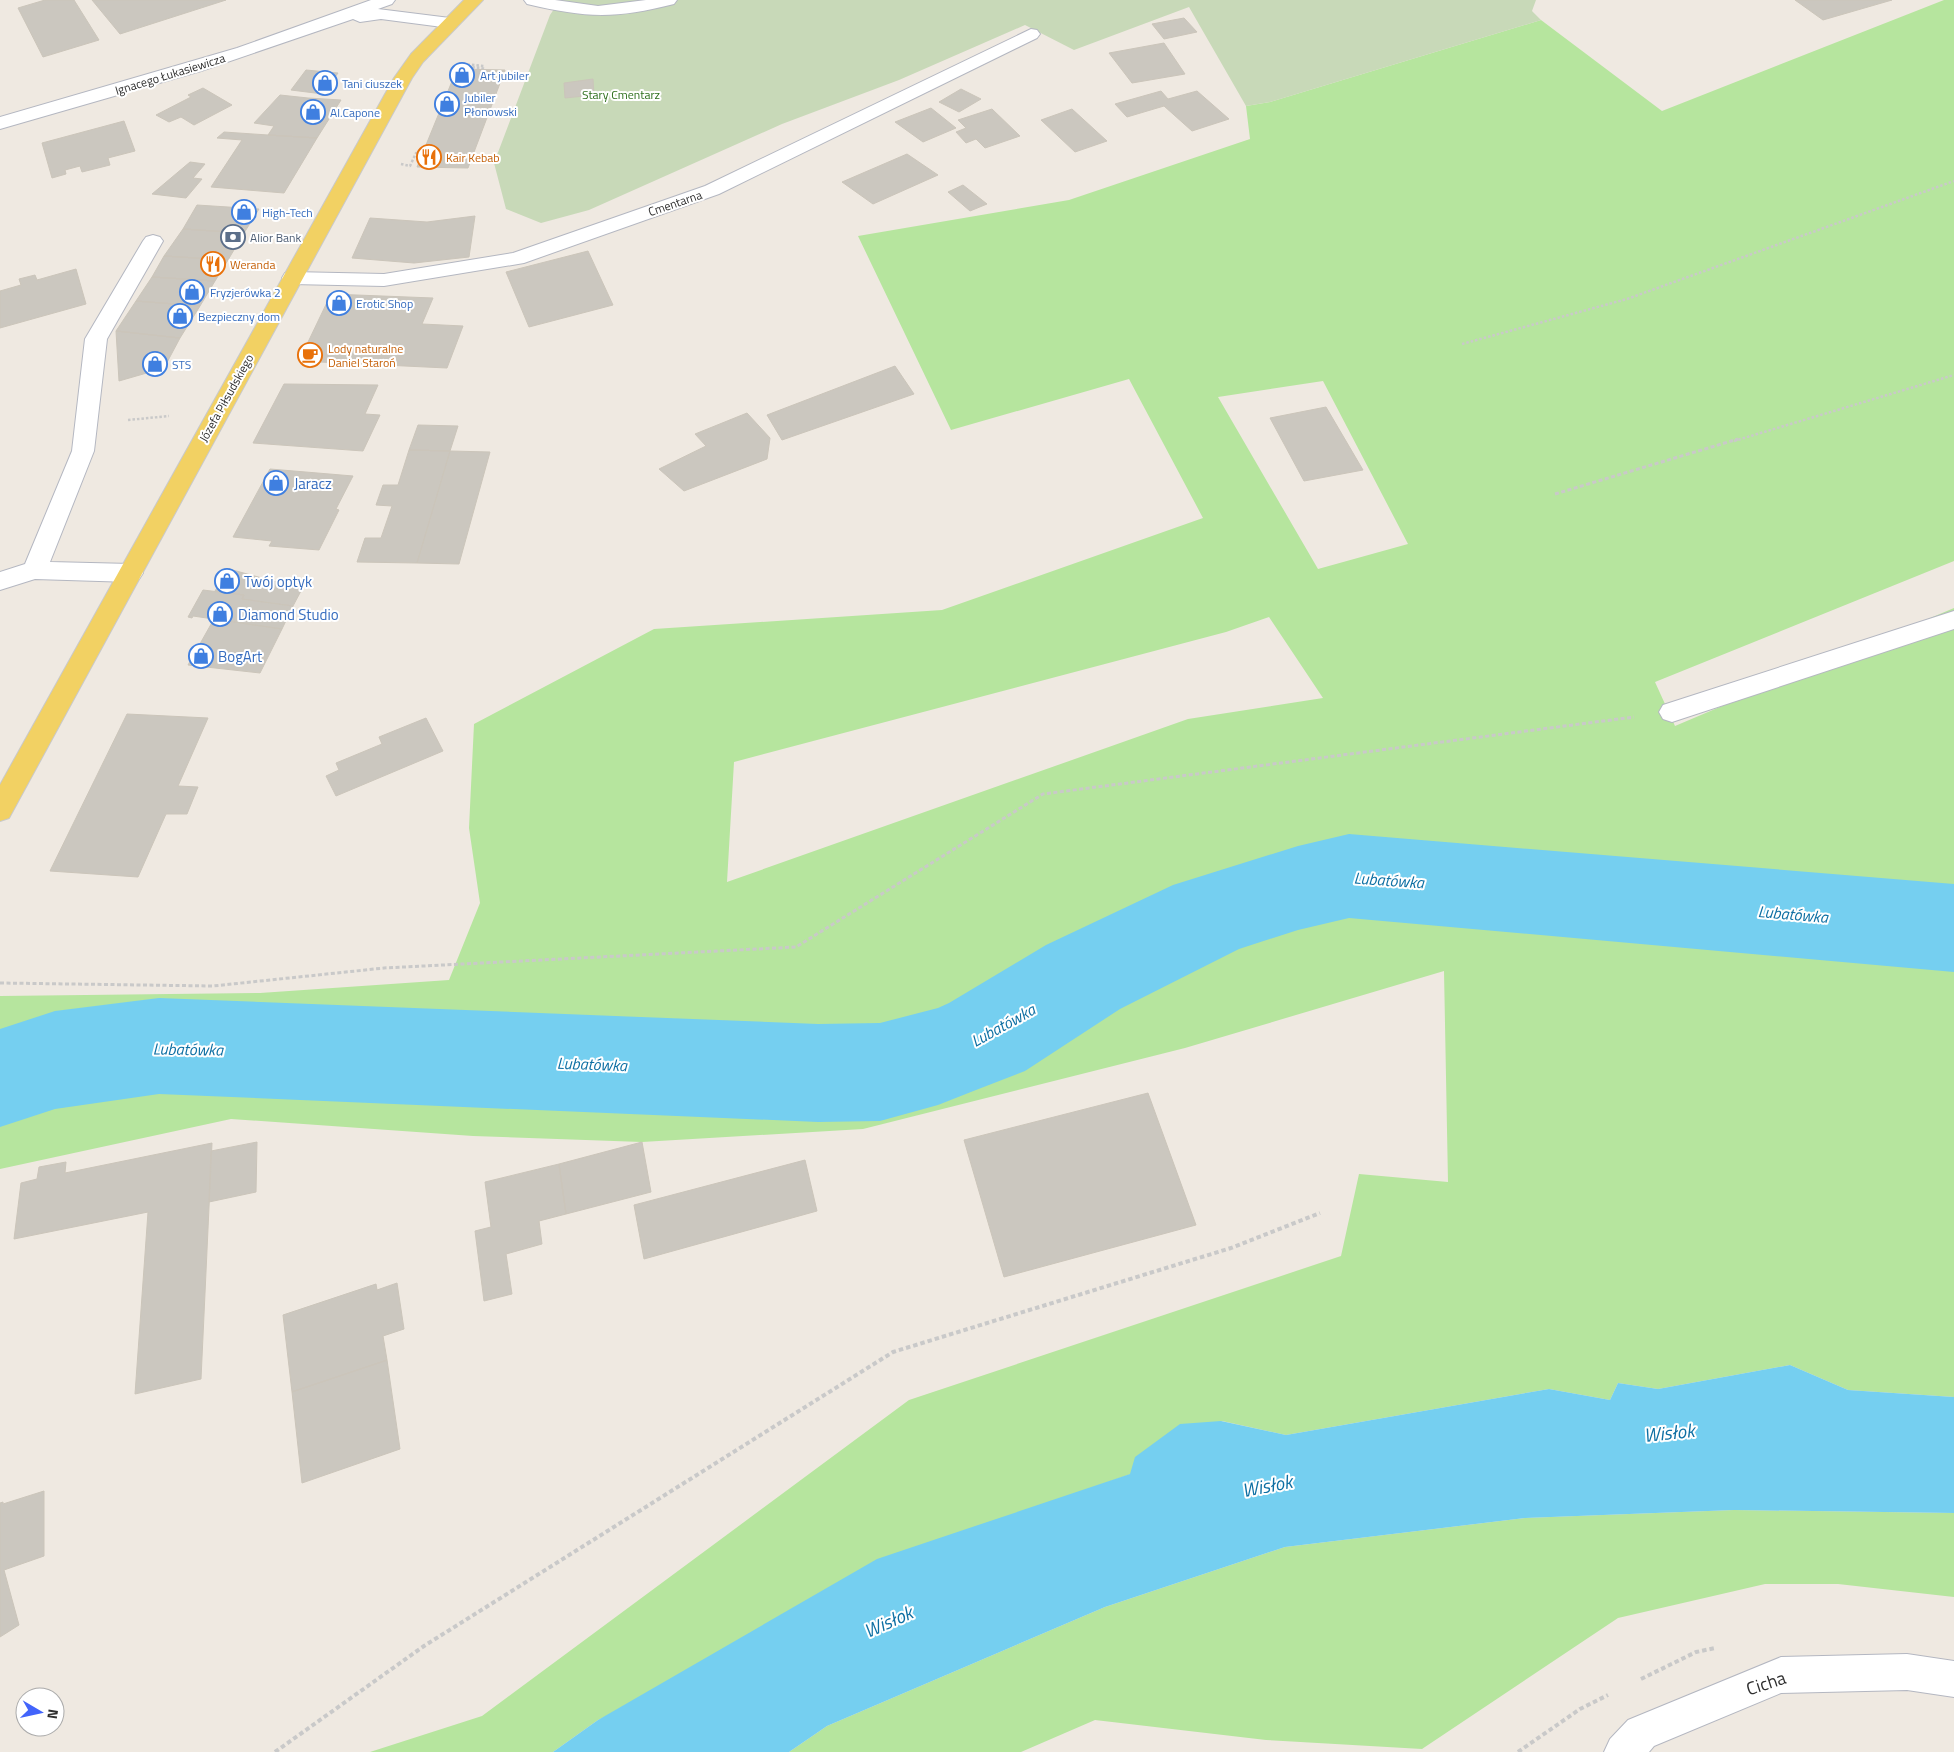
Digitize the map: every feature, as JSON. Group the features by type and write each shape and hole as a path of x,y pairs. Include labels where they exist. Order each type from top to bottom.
{"main road":[{"name":"Józefa Piłsudskiego","path":"0,810 403,78 417,58 473,0"}],"street":[{"name":"Ignacego Łukasiewicza","path":"0,123 182,72 339,20 386,0"},
{"path":"533,0 575,10 604,12 650,5 668,0"},
{"name":"Ignacego Łukasiewicza","path":"339,20 381,14 450,23"},
{"name":"Cmentarna","path":"292,278 384,280 517,259 712,190 1031,34"},
{"path":"35,570 82,450 96,339 153,242"},
{"path":"0,582 35,570 131,573"},
{"path":"1672,712 1954,620"},
{"name":"Cicha","path":"1623,1752 1641,1733 1781,1674 1908,1672 1954,1679"}],"path":[{"path":"460,63 484,66 483,68 464,67 463,69"},
{"path":"404,158 400,165 410,166 416,153 423,154"},
{"path":"1462,344 1627,299 1954,181"},
{"path":"1555,494 1954,375"},
{"path":"0,983 212,986 384,968 796,947 1044,794 1672,712"},
{"path":"275,1752 424,1646 893,1352 1231,1248 1320,1213"}],"green space":[{"name":"Stary Cmentarz","path":"560,0 1536,0 1532,11 1541,20 1270,102 1246,106 1189,7 1074,50 1025,25 899,80 782,124 589,210 541,223 506,209 494,163 550,15"},
{"path":"1944,0 1954,0 1954,561 1655,682 1675,726 1954,608 1954,1397 1848,1390 1790,1365 1658,1389 1618,1383 1610,1400 1549,1389 1286,1435 1222,1421 1131,1474 1068,1496 598,1720 553,1752 370,1752 482,1716 909,1400 1341,1256 1359,1174 1448,1182 1444,971 1185,1048 863,1129 642,1142 473,1136 231,1119 0,1169 0,996 260,993 449,980 480,903 469,828 474,724 654,629 942,610 1203,518 1129,379 951,430 858,236 1069,200 1250,139 1246,106 1270,102 1541,20 1662,111","holes":["1323,381 1408,544 1318,569 1218,397","1269,617 1323,698 1188,719 727,882 734,762 1226,632"]},
{"path":"1734,1510 1954,1513 1954,1597 1838,1584 1765,1584 1618,1618 1422,1749 1266,1740 1095,1720 1021,1752 789,1752 827,1726 1105,1607 1285,1547 1525,1518"}],"water":[{"name":"Wisłok","path":"1790,1365 1848,1390 1954,1397 1954,1513 1734,1510 1525,1518 1285,1547 1105,1607 827,1726 789,1752 553,1752 598,1720 877,1559 1130,1474 1135,1457 1180,1424 1221,1421 1286,1435 1549,1389 1610,1400 1618,1383 1658,1389"}],"building":[{"path":"45,0 74,0 99,40 43,57 18,8"},
{"path":"92,0 226,0 120,34"},
{"path":"1795,0 1892,0 1823,20"},
{"path":"1184,18 1197,32 1164,39 1152,24"},
{"path":"1164,43 1185,74 1132,83 1109,53"},
{"path":"457,69 505,70 468,168 417,167"},
{"path":"306,70 338,73 323,94 291,90"},
{"path":"593,79 594,95 565,98 564,83"},
{"path":"203,88 232,105 194,125 181,117 169,122 156,115 191,97 188,95"},
{"path":"961,89 981,99 959,112 939,102"},
{"path":"1161,91 1168,99 1197,91 1229,119 1192,131 1164,106 1127,117 1115,104"},
{"path":"280,95 341,100 317,138 268,135 274,126 254,123"},
{"path":"931,108 956,128 923,142 895,122"},
{"path":"992,109 1020,136 985,148 976,139 966,143 956,132 966,128 958,120"},
{"path":"1072,109 1107,141 1075,152 1041,120"},
{"path":"124,121 135,151 108,158 110,165 82,172 80,166 65,170 66,174 52,178 42,143"},
{"path":"224,132 317,138 284,193 211,187 242,140 217,138"},
{"path":"907,154 938,175 873,204 842,182"},
{"path":"190,162 205,164 193,178 202,179 186,198 152,194"},
{"path":"963,185 987,204 970,211 948,192"},
{"path":"197,205 259,209 244,233 183,229"},
{"path":"475,216 469,257 414,263 352,258 370,218 427,222"},
{"path":"183,229 244,233 228,260 164,256"},
{"path":"588,251 613,305 529,327 506,272"},
{"path":"164,256 228,260 215,281 152,277"},
{"path":"76,269 86,304 0,328 0,291 21,285 19,279 35,275 37,280"},
{"path":"152,277 215,281 200,306 136,301"},
{"path":"331,294 433,298 422,324 463,326 447,368 299,361"},
{"path":"136,301 200,306 180,338 116,331"},
{"path":"116,331 180,338 164,368 119,381"},
{"path":"895,366 914,394 782,440 767,415"},
{"path":"284,384 378,385 365,414 380,415 363,451 253,443"},
{"path":"1326,407 1363,470 1304,481 1270,418"},
{"path":"747,413 770,438 767,459 684,491 659,469 706,446 695,434"},
{"path":"418,425 458,426 450,451 409,450"},
{"path":"409,450 450,451 417,563 357,562 365,538 381,538 392,506 376,505 383,485 398,485"},
{"path":"450,451 490,452 459,564 417,563"},
{"path":"270,469 353,476 336,509 339,510 319,550 269,546 272,541 233,537"},
{"path":"229,569 302,589 293,606 242,599 244,595 215,591"},
{"path":"203,590 244,595 242,599 293,606 282,629 193,616 192,618 188,617"},
{"path":"214,619 282,629 260,673 188,665"},
{"path":"127,714 208,718 178,786 198,787 187,814 166,814 138,877 50,871"},
{"path":"426,718 443,751 336,796 326,776 339,770 336,763 382,744 379,737"},
{"path":"1148,1093 1196,1225 1004,1277 964,1140"},
{"path":"257,1142 256,1192 209,1202 211,1151"},
{"path":"642,1142 651,1192 566,1214 559,1164"},
{"path":"212,1143 201,1379 135,1394 148,1212 14,1239 21,1183 37,1179 39,1167 66,1162 65,1173"},
{"path":"805,1160 817,1211 644,1259 634,1205"},
{"path":"559,1164 566,1214 539,1221 542,1244 506,1254 512,1294 484,1301 475,1231 491,1227 485,1182"},
{"path":"397,1283 404,1329 383,1336 387,1360 292,1392 283,1315 376,1284 377,1290"},
{"path":"387,1360 400,1449 302,1483 292,1392"},
{"path":"44,1491 44,1556 4,1570 19,1625 0,1637 0,1503 3,1502 3,1504"}],"waterway":[{"name":"Lubatówka","path":"0,1078 55,1060 159,1046 818,1073 880,1072 938,1056 987,1037 1083,977 1209,916 1298,888 1349,876 1954,928"}],"place":[{"name":"Art jubiler","path":"462,75"},
{"name":"Tani ciuszek","path":"325,83"},
{"name":"Jubiler Płonowski","path":"447,104"},
{"name":"Al.Capone","path":"313,112"},
{"name":"Kair Kebab","path":"429,157"},
{"name":"High-Tech","path":"244,212"},
{"name":"Alior Bank","path":"233,237"},
{"name":"Weranda","path":"213,264"},
{"name":"Fryzjerówka 2","path":"192,292"},
{"name":"Erotic Shop","path":"339,303"},
{"name":"Bezpieczny dom","path":"180,316"},
{"name":"Lody naturalne Daniel Staroń","path":"310,355"},
{"name":"STS","path":"155,364"},
{"name":"Jaracz","path":"276,483"},
{"name":"Twój optyk","path":"227,581"},
{"name":"Diamond Studio","path":"220,614"},
{"name":"BogArt","path":"201,656"}]}
